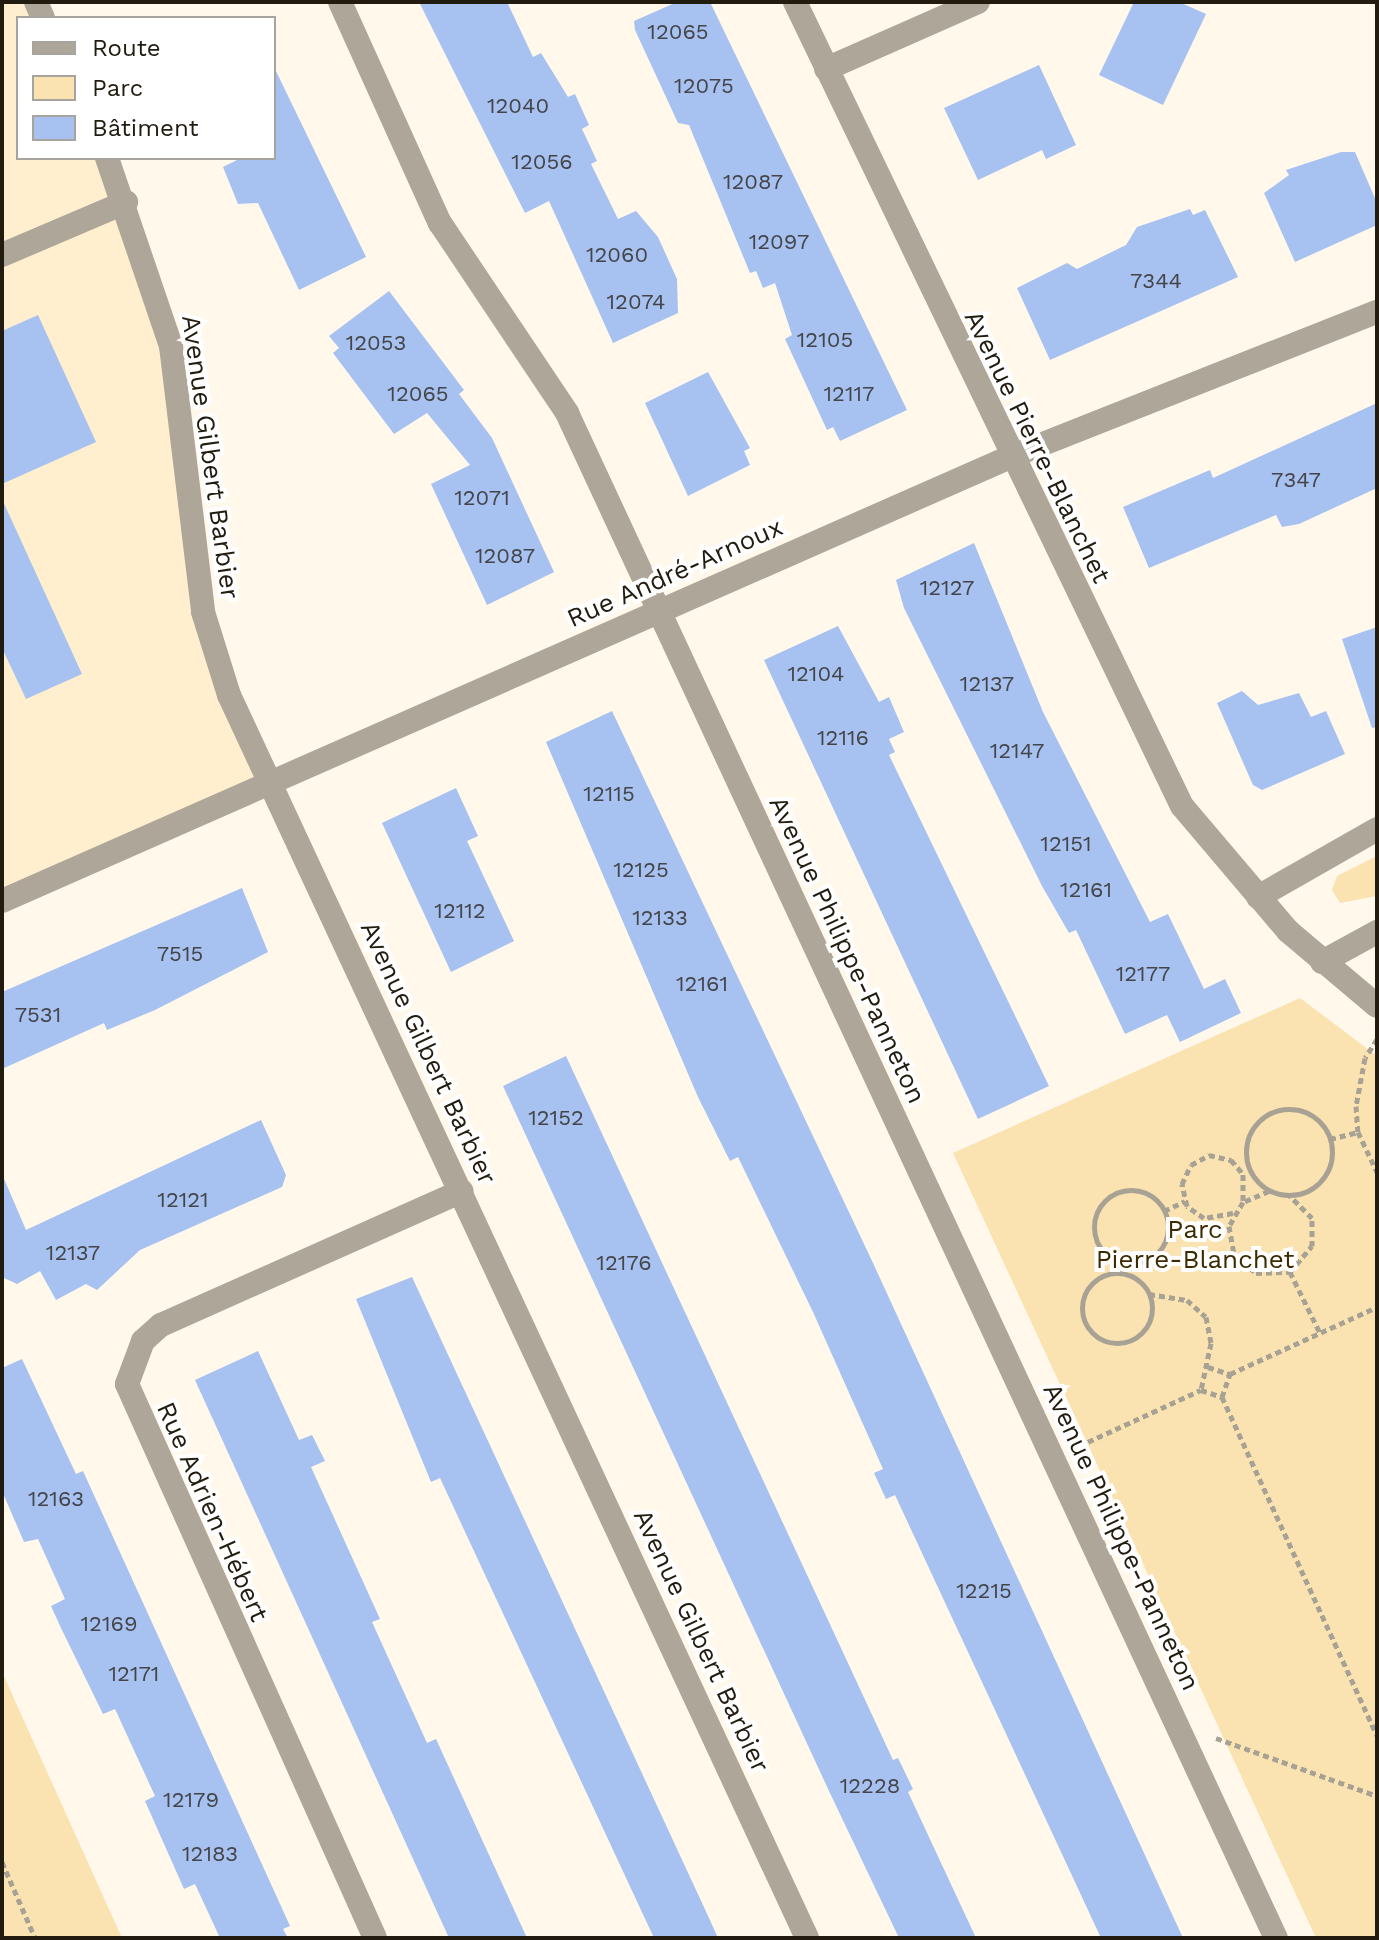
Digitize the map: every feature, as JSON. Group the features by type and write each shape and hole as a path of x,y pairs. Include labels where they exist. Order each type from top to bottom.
{"street":[{"name":"Avenue Philippe-Panneton","path":"340,2 440,223 567,413 1276,1938"},
{"name":"Avenue Pierre-Blanchet","path":"795,2 1010,457 1175,793 1258,897 1322,962 1377,1006"},
{"path":"826,69 978,2"},
{"name":"Avenue Gilbert Barbier","path":"108,160 126,202 171,346 203,612 229,695 807,1938"},
{"path":"2,255 126,202"},
{"name":"Rue André-Arnoux","path":"2,901 1010,457 1377,312"},
{"path":"1258,897 1377,829"},
{"path":"1322,962 1377,932"},
{"name":"Rue Adrien-Hébert","path":"375,1938 127,1384 143,1341 161,1325 462,1191"}],"path":[{"path":"1377,1039 1357,1084 1358,1132 1377,1172"},
{"path":"1269,1191 1251,1171 1247,1151 1260,1121 1284,1110 1313,1117 1330,1139 1322,1181 1290,1195"},
{"path":"1330,1139 1358,1132"},
{"path":"1231,1160 1247,1151"},
{"path":"1234,1213 1204,1218 1185,1201 1182,1184 1191,1165 1209,1155 1231,1160 1243,1174 1243,1202"},
{"path":"1128,1190 1152,1196 1164,1211 1162,1248 1144,1262 1126,1263 1100,1247 1098,1210 1128,1190"},
{"path":"1269,1191 1290,1195 1305,1207 1314,1232 1306,1258 1290,1272 1270,1276 1243,1266 1229,1241 1234,1213 1243,1202 1269,1191"},
{"path":"1164,1211 1185,1201"},
{"path":"1124,1273 1126,1263"},
{"path":"1290,1272 1320,1333"},
{"path":"1124,1273 1149,1294 1153,1313 1141,1334 1119,1344 1096,1337 1082,1318 1083,1296 1098,1278 1124,1273"},
{"path":"1149,1294 1172,1294 1199,1307 1210,1328 1208,1367 1201,1390"},
{"path":"1208,1367 1230,1374 1377,1307"},
{"path":"1230,1374 1222,1397 1377,1735"},
{"path":"1053,1458 1201,1390 1222,1397"},
{"path":"1178,1725 1377,1796"},
{"path":"2,1862 35,1938"}],"shaded area":[{"path":"2,2 36,2 42,16 16,16 16,160 108,160 157,296 203,612 272,784 2,901"}],"green space":[{"path":"1377,856 1377,896 1340,903 1332,890 1337,876"},
{"name":"Parc Pierre-Blanchet","path":"1300,998 1377,1056 1377,1938 1316,1938 953,1153"},
{"path":"2,1672 122,1938 2,1938"}],"building":[{"path":"419,2 507,2 533,57 541,53 568,97 575,94 589,125 582,129 597,161 591,164 618,219 636,211 658,237 677,279 678,313 613,343 549,201 525,213"},
{"path":"677,2 710,2 907,410 840,441 833,427 827,430 785,339 792,335 775,283 763,288 756,271 750,273 689,125 678,123 635,30 634,21"},
{"path":"1134,2 1179,2 1206,14 1163,105 1099,75"},
{"path":"1039,65 1076,145 1046,159 1042,150 978,180 944,108"},
{"path":"276,71 366,257 299,290 258,203 238,204 223,167 237,160 276,160"},
{"path":"1341,152 1355,152 1377,203 1377,225 1295,262 1264,193 1289,175 1286,170"},
{"path":"1190,209 1193,215 1205,210 1238,277 1050,360 1017,288 1067,263 1077,269 1126,245 1137,227"},
{"path":"389,291 464,390 459,394 492,438 554,572 487,605 431,484 470,465 427,413 394,434 333,353 339,348 329,336"},
{"path":"38,315 96,442 2,484 2,331"},
{"path":"708,372 750,448 744,451 750,465 688,496 645,403"},
{"path":"1377,403 1377,488 1299,524 1282,527 1276,515 1149,568 1123,507 1210,470 1213,478"},
{"path":"2,499 82,674 26,699 2,648"},
{"path":"974,543 1043,712 1150,922 1168,914 1204,989 1225,979 1241,1013 1180,1042 1167,1015 1125,1034 1076,930 1069,933 1042,886 904,608 896,580"},
{"path":"838,626 879,702 889,697 904,732 889,739 895,752 889,755 1049,1086 978,1119 764,660"},
{"path":"1377,627 1377,727 1372,728 1342,639"},
{"path":"1242,691 1258,705 1299,693 1311,717 1326,711 1345,754 1262,790 1253,785 1217,703"},
{"path":"612,711 873,1263 1183,1938 1101,1938 895,1495 886,1499 874,1473 883,1469 813,1312 738,1157 730,1161 698,1097 546,742"},
{"path":"456,788 478,836 467,841 514,941 451,972 382,823"},
{"path":"242,888 268,952 155,1010 107,1030 104,1023 2,1069 2,992"},
{"path":"566,1056 893,1760 898,1758 913,1789 908,1792 976,1938 899,1938 829,1791 503,1086"},
{"path":"261,1120 286,1175 282,1187 140,1250 97,1290 86,1284 56,1300 40,1271 17,1284 2,1277 2,1174 26,1230"},
{"path":"412,1277 718,1938 654,1938 440,1478 431,1482 356,1299"},
{"path":"258,1351 299,1440 312,1435 325,1461 311,1467 380,1619 372,1622 427,1743 436,1739 527,1938 449,1938 195,1380"},
{"path":"22,1359 76,1474 83,1471 290,1926 283,1929 288,1938 220,1938 195,1884 184,1889 145,1801 155,1796 115,1709 103,1714 61,1628 51,1606 65,1599 38,1539 24,1542 2,1491 2,1368"}]}
